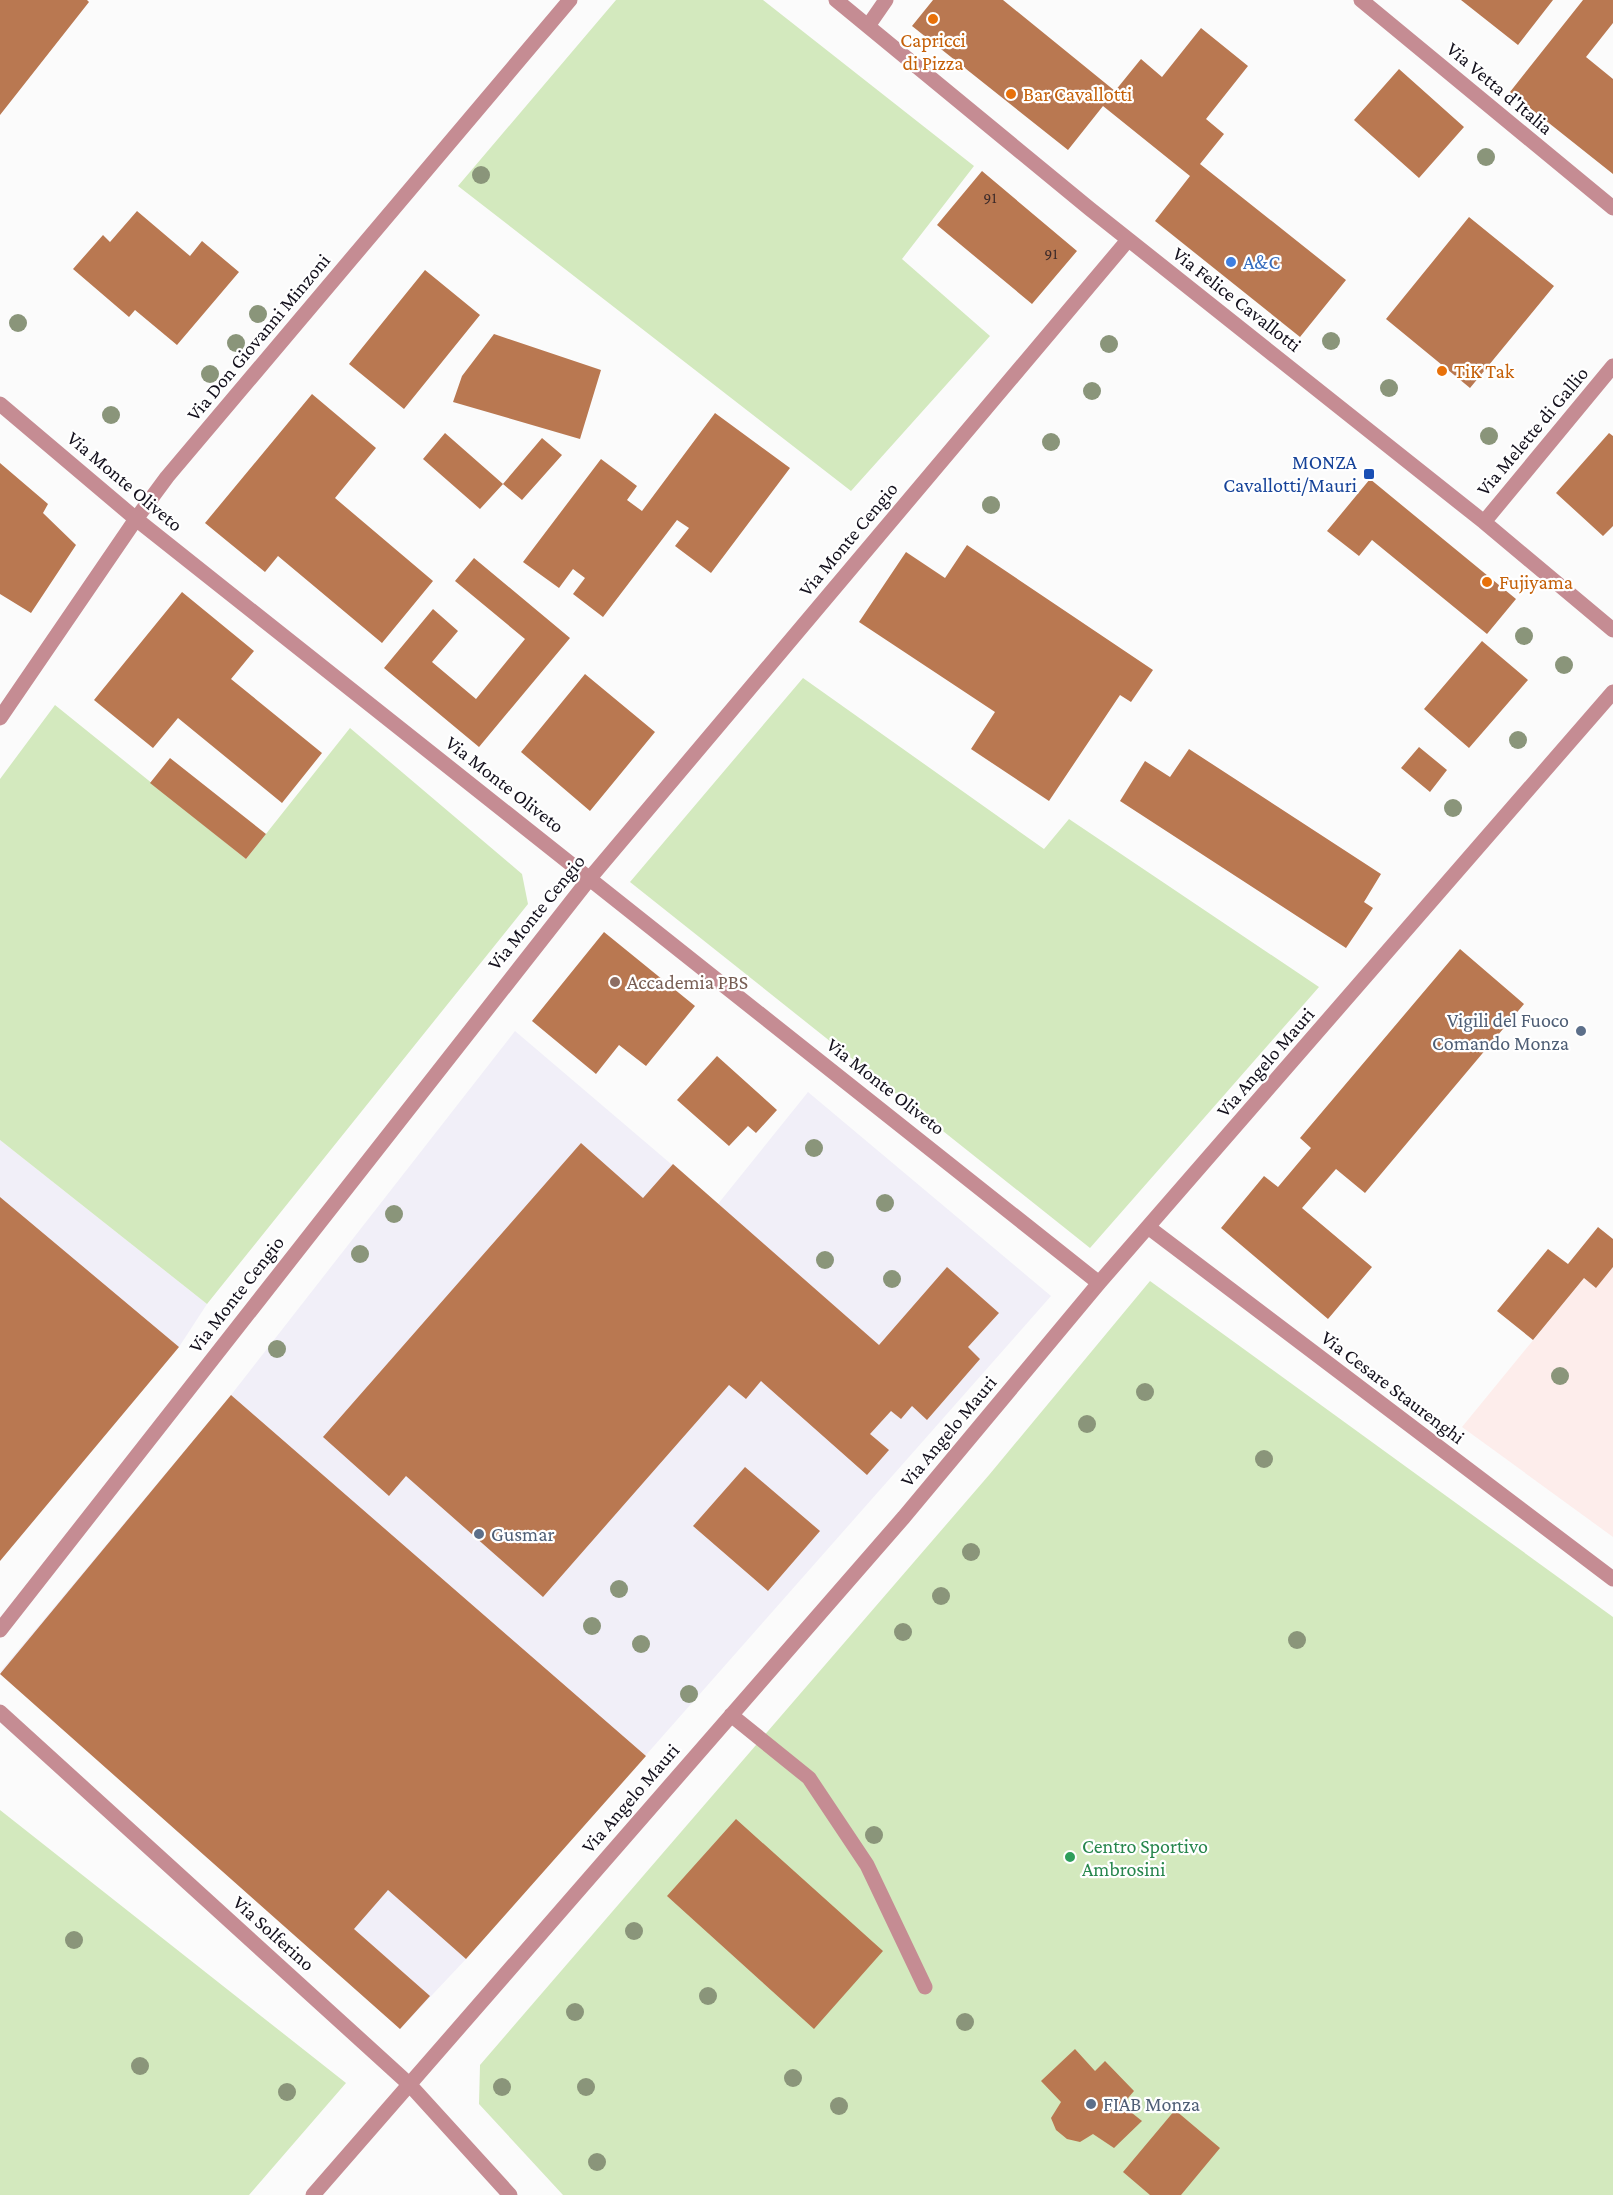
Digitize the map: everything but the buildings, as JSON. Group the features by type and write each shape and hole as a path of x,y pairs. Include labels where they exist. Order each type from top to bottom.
{"street":[{"name":"Via Don Giovanni Minzoni","path":"0,718 136,519 175,468 570,0"},
{"name":"Via Felice Cavallotti","path":"836,0 1128,240 1484,522 1613,630"},
{"path":"868,26 886,0"},
{"name":"Via Vetta d'Italia","path":"1361,0 1613,208"},
{"name":"Via Monte Cengio","path":"0,1629 590,878 1128,240"},
{"name":"Via Melette di Gallio","path":"1484,522 1613,366"},
{"name":"Via Monte Oliveto","path":"0,404 136,519 1099,1283"},
{"name":"Via Angelo Mauri","path":"313,2195 904,1517 1099,1283 1613,692"},
{"name":"Via Cesare Staurenghi","path":"1148,1227 1613,1579"},
{"name":"Via Solferino","path":"0,1712 409,2084 510,2195"},
{"path":"731,1715 809,1778 867,1865 925,1987"}],"shaded area":[{"name":"Gusmar","path":"515,1031 718,1204 808,1092 1051,1296 466,1959 400,2029 0,1672 231,1395"},
{"path":"0,1140 207,1304 179,1347 0,1561"},
{"path":"1613,1267 1613,1537 1462,1427 1584,1278 1596,1287"}],"green space":[{"path":"616,0 763,0 974,166 902,259 990,336 851,491 458,186"},
{"path":"803,678 1044,849 1069,819 1319,987 1090,1248 630,882"},
{"path":"55,705 246,859 350,728 522,874 528,904 207,1304 0,1140 0,779"},
{"name":"Centro Sportivo Ambrosini","path":"1150,1281 1613,1617 1613,2195 563,2195 479,2104 480,2065 989,1475"},
{"path":"0,1810 346,2083 249,2195 0,2195"}],"place":[{"name":"Capricci di Pizza","path":"933,19"},
{"name":"Bar Cavallotti","path":"1011,94"},
{"name":"A&C","path":"1231,262"},
{"name":"TiK Tak","path":"1442,371"},
{"name":"MONZA Cavallotti/Mauri","path":"1369,474"},
{"name":"Fujiyama","path":"1487,582"},
{"name":"Accademia PBS","path":"615,982"},
{"name":"Vigili del Fuoco Comando Monza","path":"1581,1031"},
{"name":"Gusmar","path":"479,1534"},
{"name":"Centro Sportivo Ambrosini","path":"1070,1857"},
{"name":"FIAB Monza","path":"1091,2104"}]}
